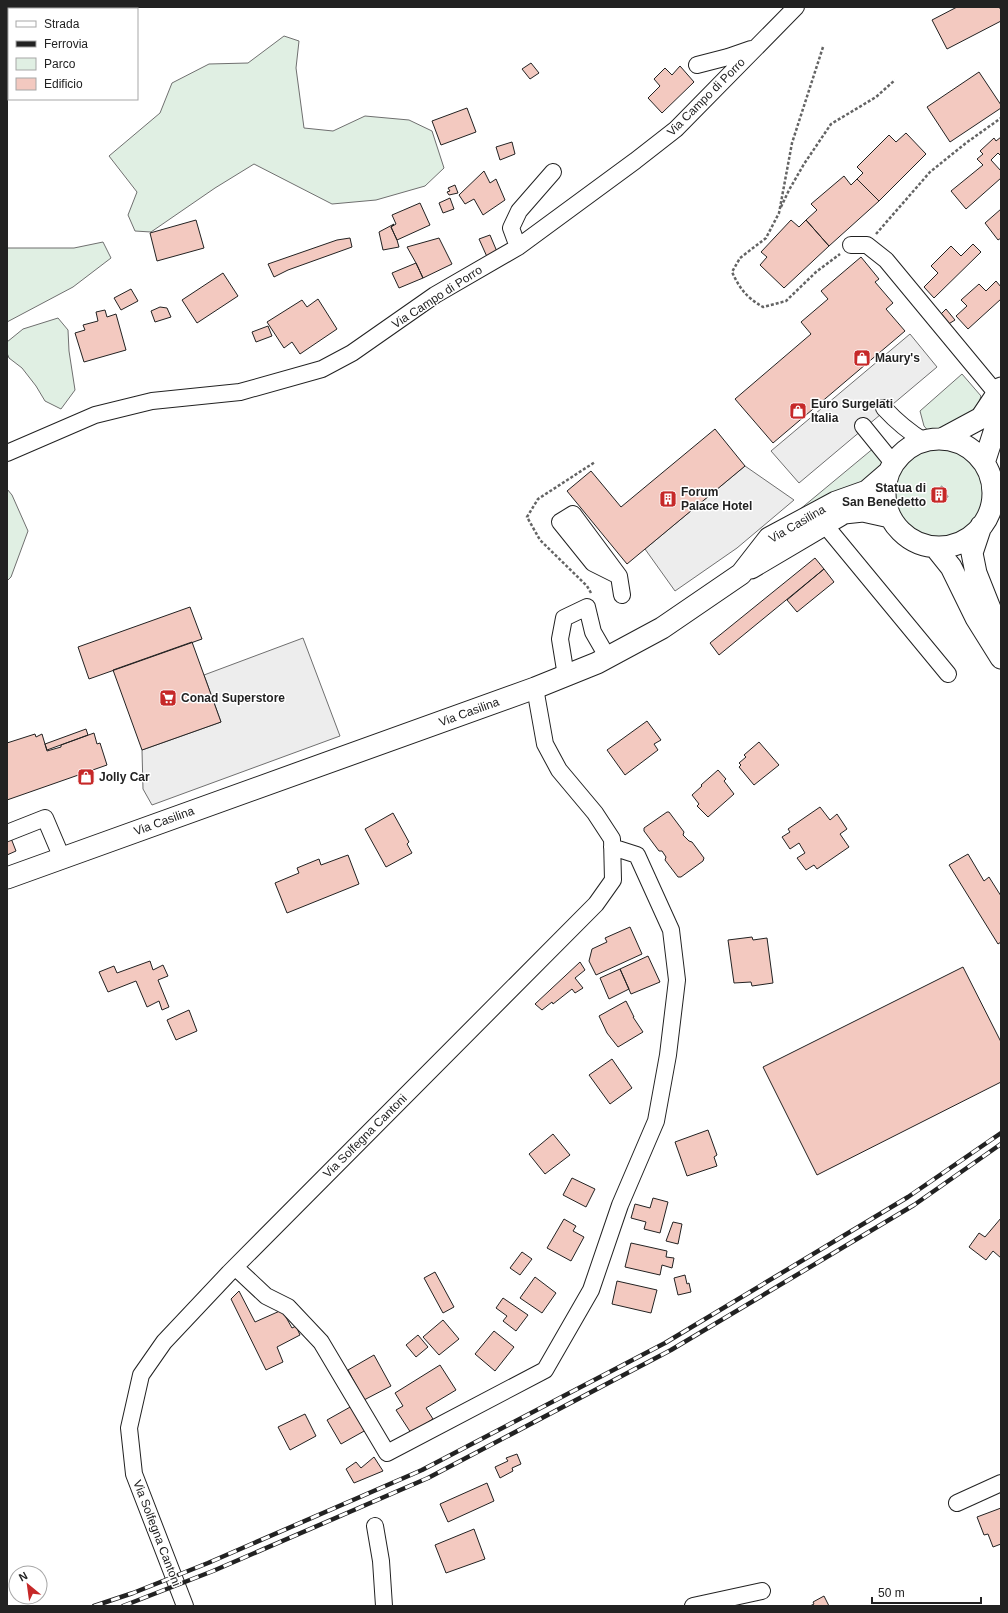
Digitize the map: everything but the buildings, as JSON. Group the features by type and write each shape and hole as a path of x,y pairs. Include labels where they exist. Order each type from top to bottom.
{"main road":[{"path":"981,526 969,538 953,545 935,547 922,544 909,538 898,529 890,517 885,502 885,487 891,468 902,454 912,446 933,440 981,418 999,391"},
{"path":"984,463 995,429 1001,419"},
{"path":"933,440 958,443 973,451 984,463 990,475 992,495 988,514 981,526 972,553 976,573 1001,636"},
{"name":"Via Casilina","path":"7,878 535,688 608,658 662,628 741,574 769,538 836,502 867,491 891,468"},
{"path":"741,574 844,513 863,511 890,517"},
{"path":"935,547 951,567 976,618 1001,658"}],"street":[{"name":"Via Campo di Porro","path":"7,454 95,415 152,401 240,392 322,369 352,353 435,295 518,247 635,161 676,129 796,7"},
{"path":"697,65 728,57 756,47"},
{"path":"518,247 511,228 519,211 553,172"},
{"path":"859,245 886,260 999,391"},
{"path":"884,408 894,419 910,432 933,440"},
{"path":"863,426 891,468"},
{"path":"825,525 948,674"},
{"path":"619,576 622,595"},
{"path":"566,676 560,639 564,618 587,607 593,632 608,658"},
{"name":"Via Solfegna Cantoni","path":"185,1606 134,1474 129,1428 141,1375 164,1342 235,1267 596,904 613,880 612,839 596,812 559,770 545,744 535,688"},
{"path":"7,832 45,818 62,858"},
{"path":"235,1267 266,1296 288,1307 321,1342 387,1453 545,1370 591,1290 620,1205 656,1121 668,1055 676,980 671,930 637,855 612,847"},
{"path":"957,1503 1001,1483"},
{"path":"374,1526 381,1561 384,1606"},
{"path":"693,1606 762,1591"}],"path":[{"path":"779,212 792,143 822,47"},
{"path":"895,80 876,97 830,124 793,183 766,238 740,258 732,272 738,284 750,300 763,307 786,301 816,272 859,245 930,172 966,143 1001,118"}],"green space":[{"path":"284,36 299,41 296,68 304,128 333,131 365,116 409,120 432,131 444,168 425,186 376,200 332,204 254,164 215,188 151,232 135,231 128,215 137,192 109,156 160,113 172,83 209,64 248,63"},
{"path":"103,242 111,258 73,287 7,322 7,248 74,248"},
{"path":"58,318 68,330 69,351 75,390 61,409 45,401 22,368 9,358 7,353 7,342 23,329"},
{"path":"962,374 981,396 979,401 962,422 947,433 931,434 924,426 920,411"},
{"path":"875,447 883,463 881,473 775,530"},
{"path":"941,447 959,451 974,461 984,476 988,494 984,512 974,527 959,537 941,541 923,537 908,527 898,512 894,494 898,476 908,461 923,451"},
{"path":"7,489 12,495 28,531 11,577 7,581"}],"shaded area":[{"path":"910,334 937,367 799,483 771,451"},
{"path":"745,466 794,500 737,548 675,591 645,549"},
{"path":"303,638 340,736 152,805 143,789 142,750 221,722 204,675"}],"railway":[{"path":"94,1606 133,1593 208,1563 422,1470 665,1343 908,1197 1001,1133"},
{"path":"123,1606 213,1571 428,1478 671,1350 914,1205 1001,1144"}],"place":[{"name":"Maury's","path":"862,358"},
{"name":"Euro Surgelati Italia","path":"798,411"},
{"name":"Statua di San Benedetto","path":"939,495"},
{"name":"Forum Palace Hotel","path":"668,499"},
{"name":"Conad Superstore","path":"168,698"},
{"name":"Jolly Car","path":"86,777"}]}
